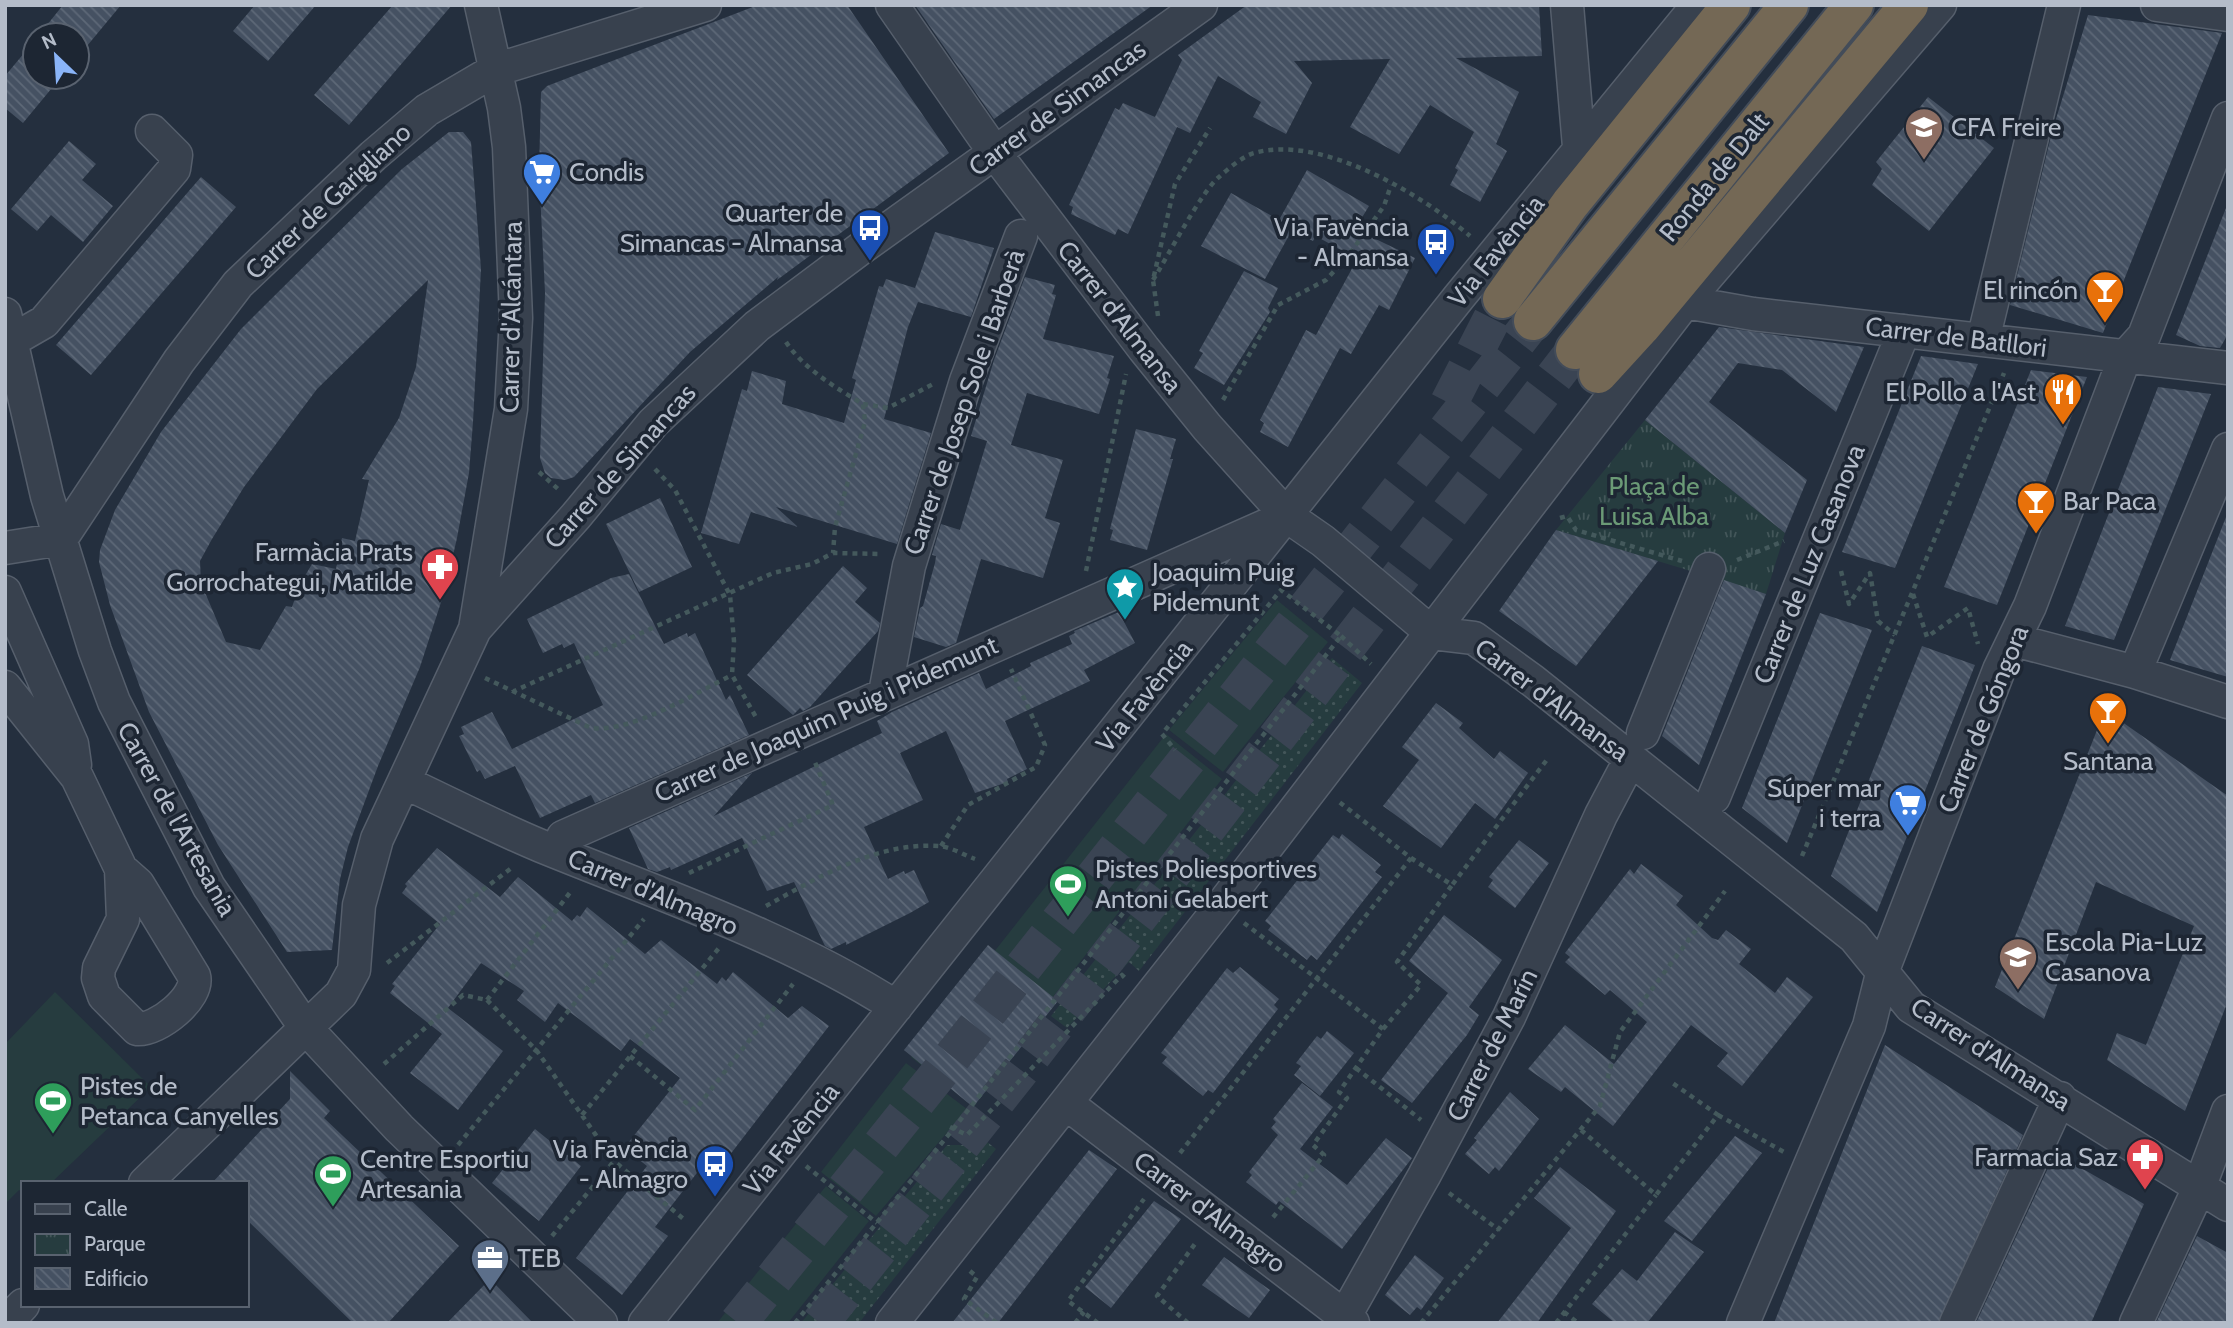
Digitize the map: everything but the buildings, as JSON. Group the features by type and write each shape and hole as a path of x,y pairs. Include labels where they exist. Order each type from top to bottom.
{"highway":[{"path":"1502,299 1570,204 1731,5"},
{"name":"Ronda de Dalt","path":"1533,321 1790,5"},
{"name":"Ronda de Dalt","path":"1854,5 1586,362 1641,327 1909,5"}],"street":[{"name":"Carrer d'Alcántara","path":"475,629 507,433 516,318 509,147 504,108 481,5"},
{"name":"Carrer de Garigliano","path":"61,539 179,361 238,284 373,156 427,110 495,71 705,5"},
{"name":"Carrer d'Almansa","path":"892,5 995,153 1144,349 1287,516 1323,541 1432,633 1474,638 1637,746 1854,937 1910,1007 2228,1205"},
{"name":"Carrer de Simancas","path":"147,1181 341,994 354,970 359,905 377,839 406,783 419,744 475,629 576,516 653,423 757,326 1201,5"},
{"path":"1567,5 1579,146"},
{"name":"Via Favència","path":"645,1323 1579,146 1698,5"},
{"path":"892,1323 1432,633 1685,302 1940,5"},
{"path":"1983,340 2064,5"},
{"path":"2157,5 2228,15"},
{"name":"Carrer de Góngora","path":"1742,1323 1869,1026 1883,970 1999,670 2030,606 2125,357 2144,336 2228,118"},
{"path":"8,327 44,322 174,169 176,155 152,131"},
{"name":"Carrer de Josep Sole i Barberà","path":"885,693 909,566 966,381 1021,236"},
{"name":"Carrer de Batllori","path":"1685,302 1753,314 2228,368"},
{"name":"Carrer de l'Artesania","path":"8,327 47,496 90,638 114,702 209,887 305,1027 398,1128 601,1323"},
{"name":"Carrer de Luz Casanova","path":"1714,797 1827,554 1904,331"},
{"path":"2134,672 2228,449"},
{"name":"Carrer de Joaquim Puig i Pidemunt","path":"563,837 769,743 1287,516"},
{"path":"5,548 61,539"},
{"name":"Carrer de Marín","path":"1347,1320 1509,1017 1601,815 1637,746 1709,569"},
{"path":"8,607 72,744 77,777"},
{"path":"2014,640 2134,672 2228,702"},
{"path":"5,687 77,777 121,869 138,884 195,982 191,995 152,1028 137,1029 100,988 99,968 123,919 121,869"},
{"name":"Carrer d'Almagro","path":"406,783 541,846 592,864 845,974 896,1007"},
{"path":"1956,1323 2060,1098"},
{"name":"Carrer d'Almagro","path":"1066,1103 1347,1320"},
{"path":"2136,1323 2199,1188 2228,1111"},
{"path":"6,1323 21,1307"}],"path":[{"name":"Carrer d'Almansa","path":"1159,320 1153,280 1175,184 1210,128"},
{"name":"Carrer d'Almansa","path":"1153,280 1217,178 1251,153 1285,148"},
{"name":"Via Favència","path":"1285,148 1319,152 1391,185 1436,207 1473,238"},
{"name":"Carrer d'Almansa","path":"1219,406 1278,305 1326,280 1384,206 1391,185"},
{"path":"786,341 793,353 833,387 863,404 888,408 935,383 966,381"},
{"path":"1798,866 2017,344"},
{"path":"1088,602 1086,570 1128,363"},
{"path":"833,553 835,527 865,422 863,404"},
{"name":"Carrer de Simancas","path":"650,464 675,490 730,595 734,641 732,675"},
{"path":"539,471 558,489"},
{"path":"1557,518 1567,516 1576,530 1709,569 1783,541 1827,554 1849,604 1870,573 1878,621 1895,635"},
{"path":"512,692 730,595 773,573 811,564 833,553 883,554 909,566"},
{"path":"1175,750 1162,734 1281,590 1342,636 1378,671"},
{"path":"1913,594 1927,637 1968,608 1978,646"},
{"path":"795,1323 1342,636"},
{"path":"941,846 968,805 1007,786 1036,766 1045,746 999,643"},
{"path":"484,678 591,728 604,730 630,723 732,675 769,743"},
{"name":"Carrer d'Almagro","path":"676,879 833,805 802,730"},
{"path":"1268,1224 1324,1155 1313,1145 1347,1098 1339,1092 1383,1029 1421,985 1397,962 1549,757"},
{"path":"1328,793 1411,858 1452,885"},
{"name":"Carrer d'Almagro","path":"755,912 834,869 886,851 941,846 975,859"},
{"path":"1179,1154 1411,858"},
{"path":"387,963 519,862"},
{"name":"Carrer d'Almagro","path":"487,1000 578,882"},
{"path":"1421,1323 1600,1106 1620,1032 1725,891"},
{"name":"Carrer d'Almagro","path":"451,1154 649,912"},
{"path":"1243,922 1383,1029"},
{"name":"Carrer d'Almagro","path":"582,1115 723,943"},
{"path":"952,1127 967,1135 1122,975 1130,984"},
{"path":"629,1056 695,1110 795,981"},
{"path":"384,1065 463,995 487,1000 537,1051 614,1161 691,1224"},
{"path":"1356,1068 1430,1127"},
{"path":"1671,1082 1718,1115 1784,1152"},
{"path":"1556,1323 1718,1115"},
{"path":"1581,1130 1656,1195"},
{"path":"797,1158 877,1223"},
{"path":"550,1238 614,1161"},
{"path":"1098,1323 1068,1301 1152,1189"},
{"path":"1445,1191 1499,1230"},
{"path":"1188,1323 1157,1296 1197,1240"},
{"path":"961,1264 977,1277 964,1299 997,1323"},
{"path":"1075,1323 1084,1312"},
{"path":"1564,1312 1578,1323"}],"green space":[{"name":"Plaça de Luisa Alba","path":"1645,420 1785,533 1766,594 1556,530"},
{"path":"1277,600 1328,642 1223,772 1169,730"},
{"path":"1332,658 1362,683 1139,971 1129,962 1067,1028 1051,1016"},
{"name":"Pistes Poliesportives Antoni Gelabert","path":"1166,734 1222,779 970,1104 911,1057"},
{"name":"Pistes de Petanca Canyelles","path":"55,992 151,1087 53,1181 21,1181 21,1192 19,1190 5,1204 5,1044"},
{"path":"906,1063 967,1109 876,1216 821,1172"},
{"path":"981,1137 996,1149 859,1323 801,1323 947,1145 975,1145"},
{"path":"826,1186 869,1221 788,1323 717,1323"}],"tunnel":[{"path":"1449,403 1502,299"},
{"path":"738,1323 973,1031 1533,321"},
{"path":"820,1323 1020,1071 1575,350"}],"place":[{"name":"CFA Freire","path":"1924,161"},
{"name":"Condis","path":"542,206"},
{"name":"Quarter de Simancas - Almansa","path":"870,262"},
{"name":"Via Favència - Almansa","path":"1436,276"},
{"name":"El rincón","path":"2105,324"},
{"name":"El Pollo a l'Ast","path":"2063,426"},
{"name":"Bar Paca","path":"2036,535"},
{"name":"Farmàcia Prats Gorrochategui, Matilde","path":"440,601"},
{"name":"Joaquim Puig Pidemunt","path":"1125,621"},
{"name":"Santana","path":"2108,745"},
{"name":"Súper mar i terra","path":"1908,837"},
{"name":"Pistes Poliesportives Antoni Gelabert","path":"1068,918"},
{"name":"Escola Pia-Luz Casanova","path":"2018,991"},
{"name":"Pistes de Petanca Canyelles","path":"53,1135"},
{"name":"Farmacia Saz","path":"2145,1191"},
{"name":"Via Favència - Almagro","path":"715,1198"},
{"name":"Centre Esportiu Artesania","path":"333,1208"},
{"name":"TEB","path":"490,1292"}]}
